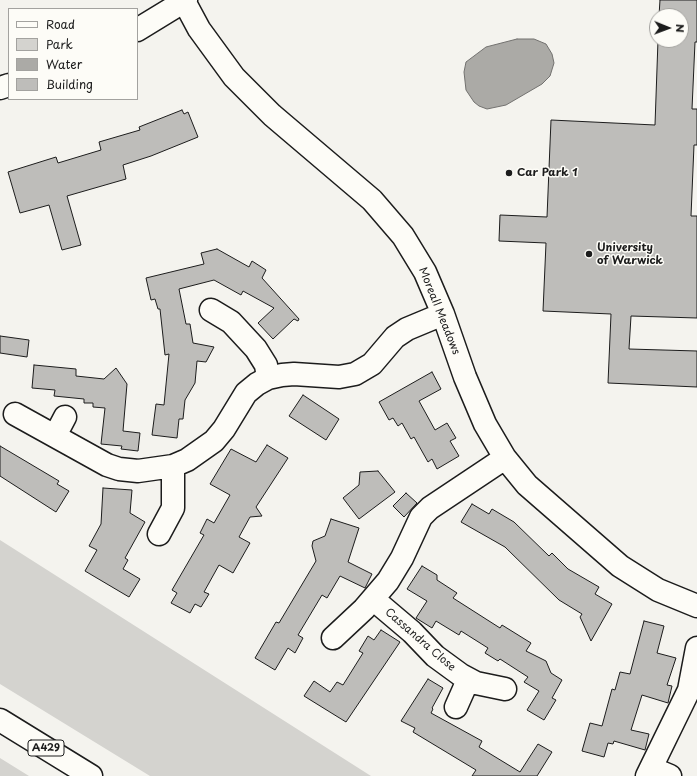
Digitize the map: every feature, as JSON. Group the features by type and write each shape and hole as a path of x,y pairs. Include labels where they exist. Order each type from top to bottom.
{"street":[{"path":"138,29 185,1"},
{"name":"Moreall Meadows","path":"185,1 199,29 234,77 272,115 372,200 403,236 425,272 443,314 465,377 485,424 505,458 527,485 620,566 658,590 697,606"},
{"path":"211,310 231,322 256,349 266,366 268,378"},
{"path":"15,414 60,426 93,459 119,469 138,471 157,470 173,466 187,460 214,441 224,429 246,393 257,384 268,378 294,374 339,378 355,374 372,364 395,337 407,329 443,314"},
{"path":"333,638 373,599 395,570 421,518 430,508 505,458"},
{"path":"159,534 173,508 173,466"},
{"name":"Cassandra Close","path":"373,599 412,632 434,656 468,680 486,686 504,689"},
{"path":"656,773 689,690 697,648"},
{"path":"456,707 468,680"},
{"name":"A429","path":"0,720 92,776"}],"green space":[{"path":"0,540 371,776 150,776 0,684"},
{"path":"0,758 29,776 0,776"}],"water":[{"path":"517,39 534,39 546,44 552,54 554,63 550,76 542,84 506,105 487,109 479,106 474,102 466,90 464,72 466,62 486,47"}],"building":[{"path":"660,0 697,0 697,42 695,42 692,109 697,109 697,145 694,145 691,216 697,216 697,318 631,316 629,349 697,351 697,387 608,383 611,314 543,311 546,243 499,241 500,215 547,217 551,120 655,125 658,48 689,48 689,8 660,8"},
{"path":"182,110 184,114 188,112 198,137 151,156 123,165 126,179 67,196 81,245 62,250 49,205 20,213 8,172 56,157 58,163 101,150 99,142 140,130 139,127"},
{"path":"217,249 249,267 252,261 266,270 262,278 299,319 298,321 294,319 273,339 258,323 274,308 243,291 241,295 214,280 179,289 186,324 190,324 193,343 214,347 206,362 197,361 195,383 185,400 183,419 179,419 177,438 152,435 156,404 164,405 169,354 165,355 160,309 158,309 155,299 151,300 146,278 204,264 201,253"},
{"path":"0,336 29,340 27,357 0,353"},
{"path":"34,365 76,369 76,376 104,379 116,368 127,384 123,431 140,433 138,451 121,449 122,446 101,444 105,408 93,407 93,403 84,403 84,399 54,396 55,390 32,388"},
{"path":"432,372 441,389 419,401 435,430 447,423 456,438 450,441 459,456 437,469 432,459 428,462 414,437 411,439 402,423 398,426 393,418 389,420 379,402"},
{"path":"303,395 339,419 326,440 289,416"},
{"path":"267,445 288,458 256,507 262,516 250,517 239,537 250,543 233,573 219,565 204,592 209,594 201,607 195,604 190,613 171,603 177,593 172,590 204,535 200,533 207,519 214,523 230,495 210,484 231,449 256,462"},
{"path":"0,446 59,481 57,484 69,491 56,512 0,476"},
{"path":"378,471 395,492 359,519 343,498 359,485 360,472"},
{"path":"103,488 132,490 130,513 145,522 125,558 128,560 123,569 140,579 129,597 85,571 97,550 89,546 101,524"},
{"path":"406,493 417,503 404,517 393,506"},
{"path":"472,504 489,514 492,509 514,522 549,556 552,553 568,569 599,587 595,594 612,604 591,641 580,617 582,614 559,600 505,547 461,522"},
{"path":"331,519 359,528 348,562 372,574 365,588 340,576 327,598 322,595 298,635 303,638 295,653 288,648 275,670 255,658 276,622 279,623 316,561 312,546 313,541 325,536"},
{"path":"422,566 437,575 437,580 457,593 453,598 500,628 502,625 531,643 526,651 546,661 551,673 562,680 552,698 556,700 544,720 527,710 539,691 524,682 528,677 500,659 498,661 485,653 488,648 461,631 459,635 436,621 432,628 416,618 427,601 407,589"},
{"path":"644,621 664,626 657,653 676,658 667,685 672,686 668,703 642,695 631,730 649,734 645,750 614,741 613,744 608,743 604,757 582,751 590,723 602,726 612,689 615,690 620,672 630,674"},
{"path":"381,630 400,642 346,722 304,696 314,681 330,692 337,682 343,685 363,653 359,651 368,636 374,640"},
{"path":"428,679 443,688 432,708 431,713 482,741 479,747 520,772 538,744 552,752 537,776 472,776 476,770 413,732 415,728 401,721"}],"place":[{"name":"Car Park 1","path":"509,173"},
{"name":"University of Warwick","path":"589,254"}]}
